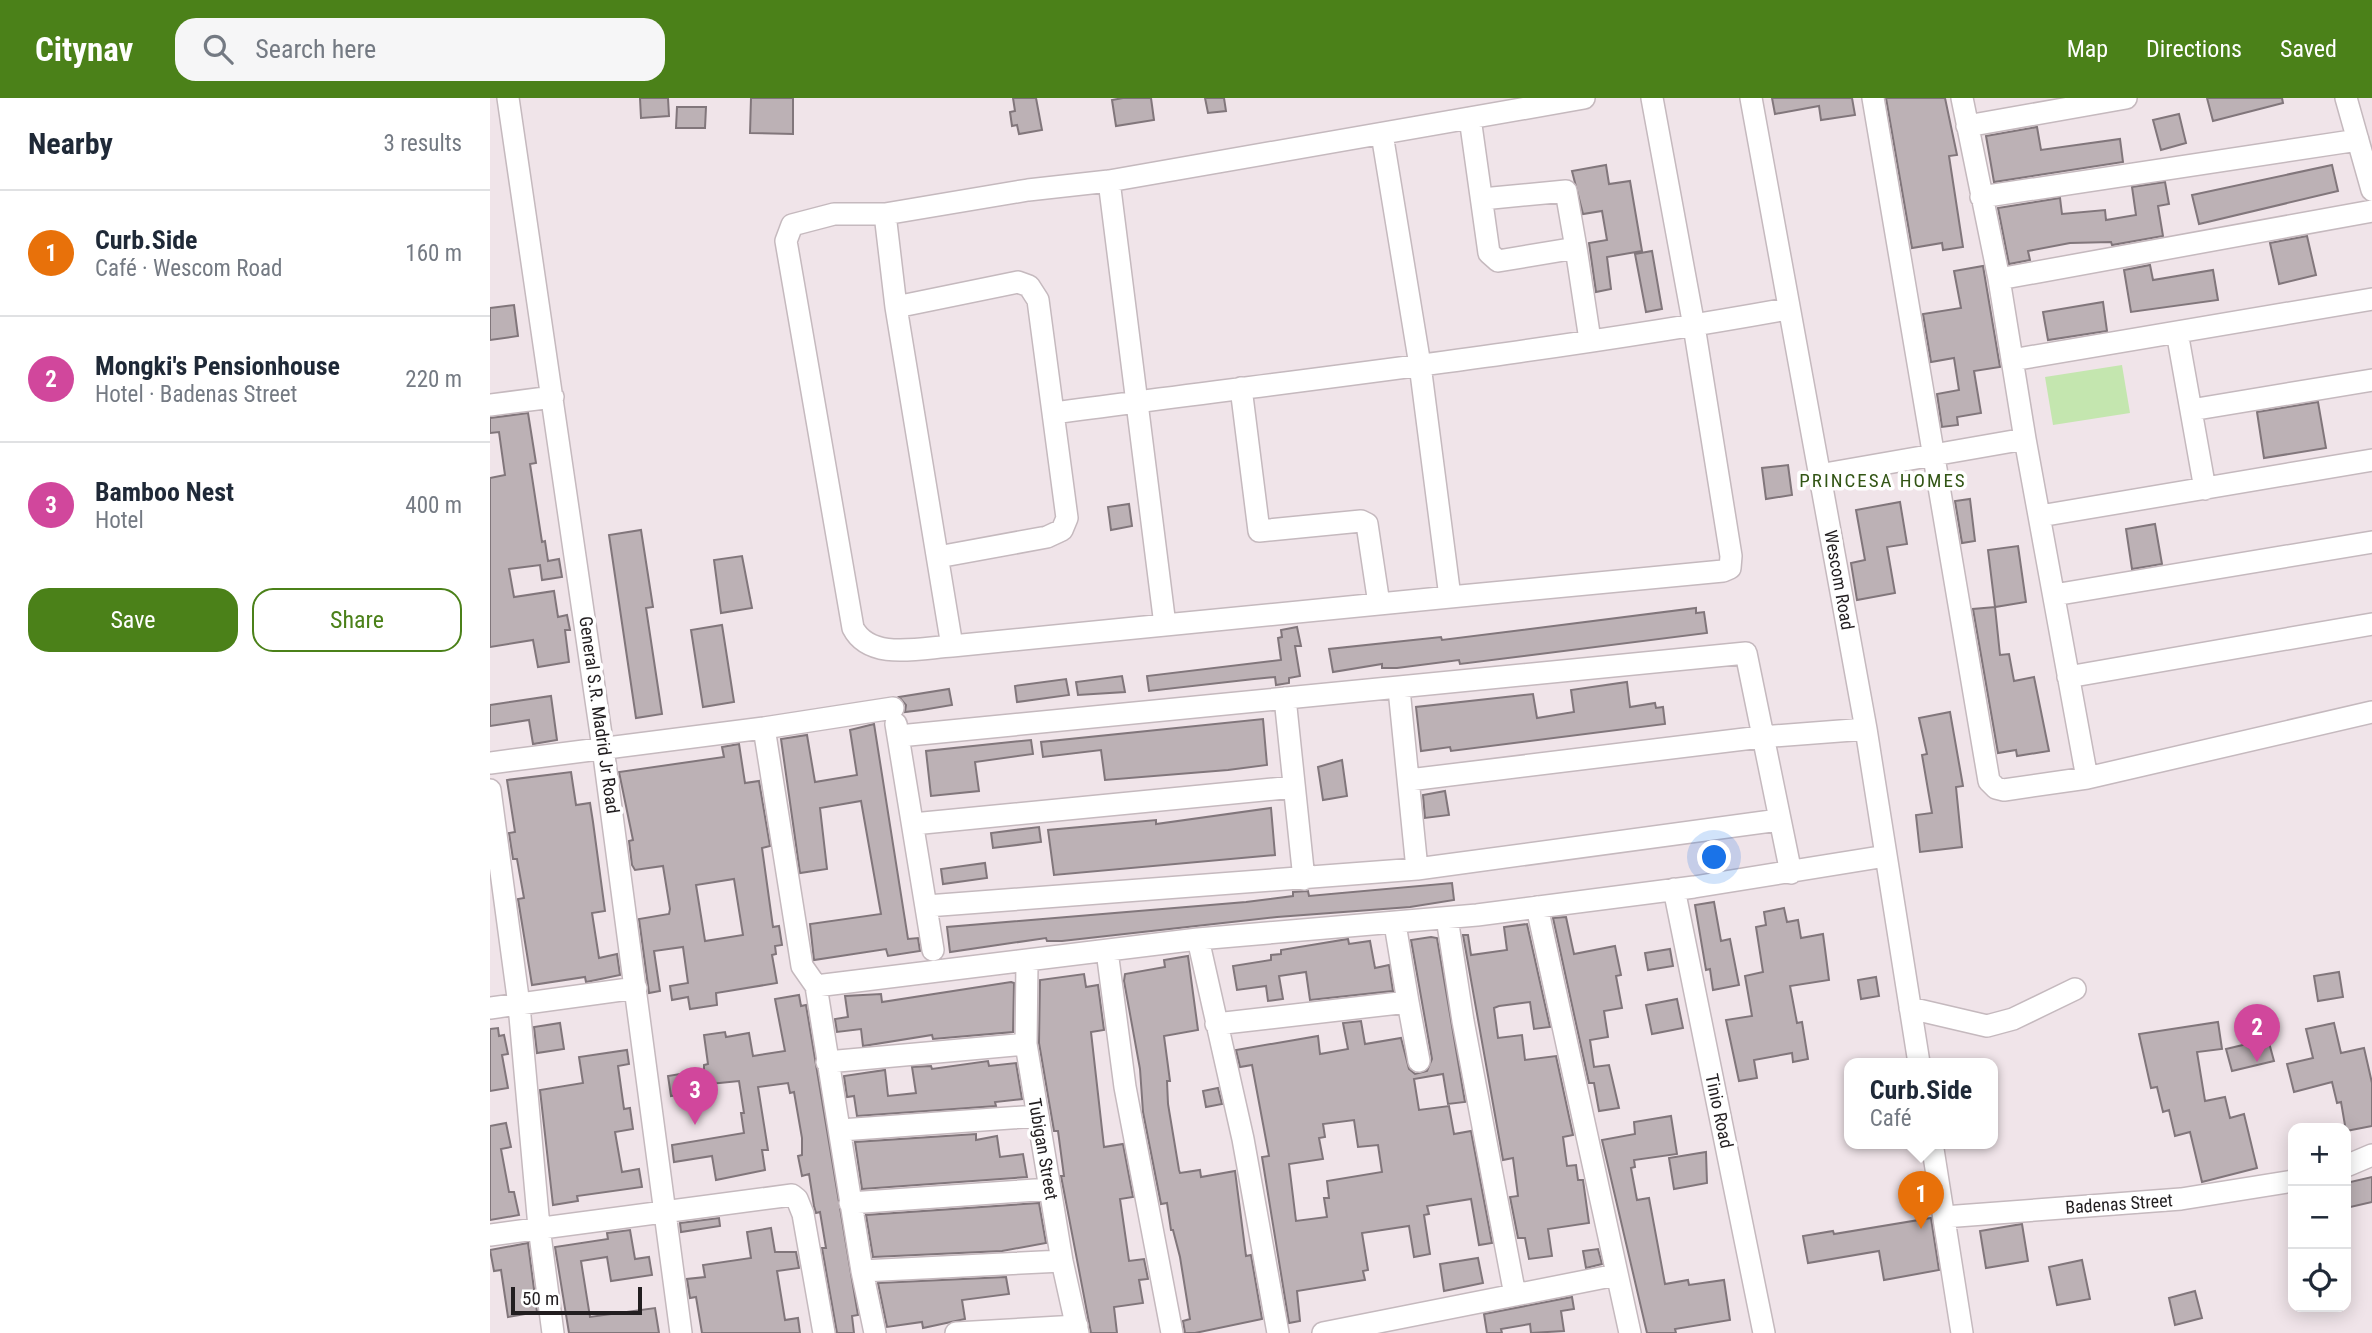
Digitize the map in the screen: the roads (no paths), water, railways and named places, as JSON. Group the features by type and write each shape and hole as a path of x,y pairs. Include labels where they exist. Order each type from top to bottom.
{"street":[{"name":"General S.R. Madrid Jr Road","path":"508,98 603,748 681,1333"},
{"path":"1584,98 1109,181 1028,190 885,215 834,214 792,225 787,231 786,241 853,628 859,641 875,648 952,646 1730,568 1731,556 1694,326 1652,98"},
{"name":"Wescom Road","path":"1751,98 1787,309 1866,729 1918,1058"},
{"path":"1873,98 1989,781 2004,790 2087,778 2372,712"},
{"path":"1962,98 1999,279 2025,439 2087,778"},
{"path":"1967,126 2126,98"},
{"path":"2346,98 2372,190"},
{"path":"1470,118 1489,253 1498,261 1576,248"},
{"path":"1382,134 1420,365 1450,597"},
{"path":"1981,197 2358,140"},
{"path":"1109,181 1165,625"},
{"path":"1482,199 1566,191 1590,340"},
{"path":"1999,279 2372,211"},
{"path":"885,215 896,307 952,646"},
{"path":"896,307 1018,282 1029,286 1038,300 1067,518 1062,530 1047,537 938,557"},
{"path":"2012,360 2372,299"},
{"path":"1054,413 1420,365 1694,326 1787,309"},
{"path":"2177,332 2205,489"},
{"path":"2191,410 2372,380"},
{"path":"1241,388 1259,531 1361,521 1367,524 1379,604"},
{"path":"490,405 553,397"},
{"path":"1819,475 2025,439"},
{"path":"2040,516 2372,460"},
{"path":"2054,595 2372,542"},
{"path":"2068,677 2372,624"},
{"path":"899,736 1746,653 1761,737 1791,873"},
{"path":"1399,689 1417,869"},
{"path":"1285,698 1304,879"},
{"path":"490,763 764,728 892,702 933,950"},
{"path":"764,728 802,966 816,986 827,1062 841,1130 850,1203 875,1333"},
{"path":"1409,780 1761,737 1866,729"},
{"path":"913,824 1294,788"},
{"path":"490,790 519,1004 539,1227 553,1333"},
{"path":"927,906 1417,869 1779,820"},
{"path":"816,986 1198,939 1395,924 1538,907 1791,873 1886,856"},
{"name":"Tinio Road","path":"1674,889 1764,1333"},
{"path":"1538,907 1630,1333"},
{"path":"1447,918 1463,1021 1515,1295"},
{"path":"1395,924 1419,1061"},
{"path":"1198,939 1243,1139 1278,1333"},
{"path":"1107,951 1125,1087 1172,1333"},
{"name":"Tubigan Street","path":"1027,962 1026,1044 1062,1261 1077,1329"},
{"path":"490,1009 636,988"},
{"path":"1910,1008 1964,1023 1987,1026 2013,1019 2075,989"},
{"path":"1216,1024 1408,1002"},
{"path":"827,1062 1026,1044"},
{"path":"841,1130 1037,1115"},
{"path":"1933,1149 1962,1333"},
{"path":"2351,1164 2372,1155"},
{"name":"Badenas Street","path":"1944,1216 2181,1199 2288,1182"},
{"path":"850,1203 1050,1189"},
{"path":"490,1235 784,1194 797,1199 803,1214 824,1333"},
{"path":"862,1270 1062,1261"},
{"path":"1323,1333 1616,1275"},
{"path":"956,1333 1077,1329"}],"place":[{"name":"Mongki's Pensionhouse","path":"2257,1062"},
{"name":"Bamboo Nest","path":"695,1125"},
{"name":"Curb.Side","path":"1921,1229"}],"district":[{"name":"PRINCESA HOMES","path":"1883,480"}]}
